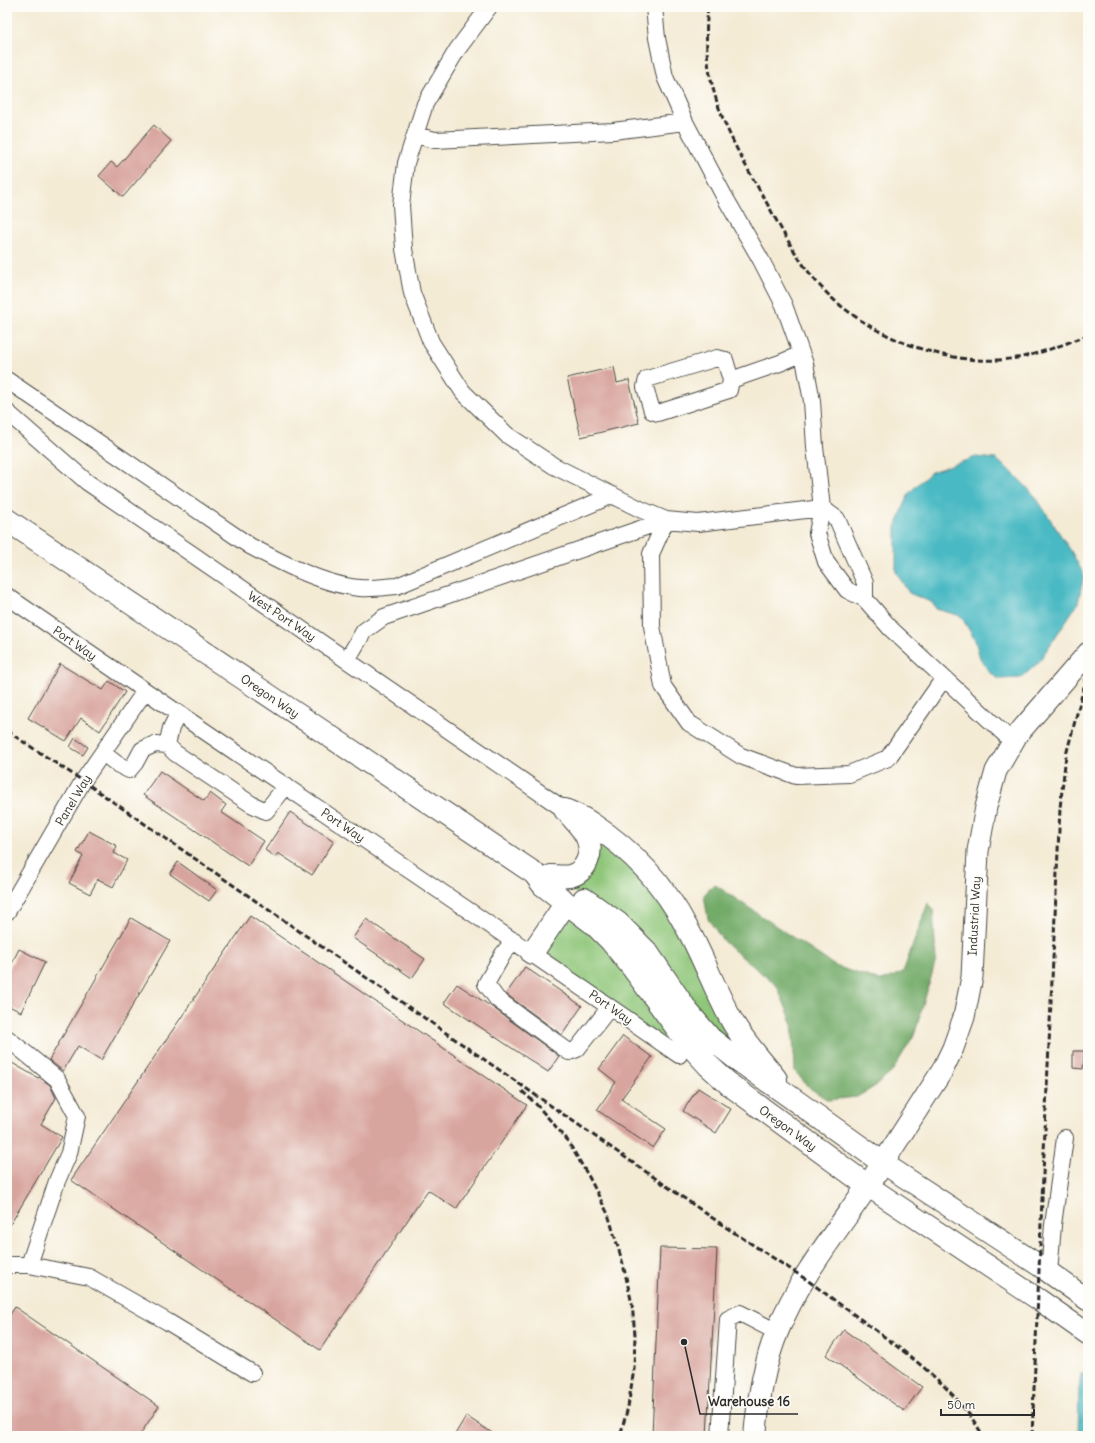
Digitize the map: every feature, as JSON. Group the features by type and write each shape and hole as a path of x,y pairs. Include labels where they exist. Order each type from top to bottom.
{"highway":[{"name":"Oregon Way","path":"7,520 618,924 647,952 688,1012 710,1038 794,1101 882,1163"},
{"path":"542,874 568,876 574,874 581,870 586,864 589,856 587,838 565,810"},
{"path":"565,810 591,823 619,844 651,875 687,928 733,1023 794,1101"},
{"name":"Oregon Way","path":"542,874 543,885 594,924 611,941 632,967 686,1042 708,1065 730,1085 868,1186"},
{"path":"532,953 566,903"},
{"name":"Industrial Way","path":"755,1436 759,1397 777,1332 804,1278 868,1186 882,1163"}],"main road":[{"name":"Industrial Way","path":"882,1163 942,1071 953,1048 964,1017 972,977 978,851 986,807 996,771 1017,735 1088,653"},
{"name":"Oregon Way","path":"882,1163 1088,1300"},
{"name":"Oregon Way","path":"868,1186 1088,1334"}],"street":[{"path":"489,7 457,50 425,104 406,163 401,205 404,248 412,293 431,342 463,392 508,435 554,466 642,510 666,520 698,523 822,508 837,518 866,584 865,599"},
{"path":"654,7 657,38 665,78 685,122 784,305 805,364 812,401 815,448 822,508 817,533 826,562 847,590 865,599 891,629 1013,742"},
{"path":"415,135 434,140 442,140 613,131 685,122"},
{"path":"731,380 801,354"},
{"path":"717,358 725,360 731,380 729,390 658,413 652,411 645,387 647,379 717,358"},
{"path":"7,380 250,546 292,568 334,583 360,588 397,586 613,495"},
{"name":"West Port Way","path":"7,412 87,482 565,810"},
{"path":"347,660 364,631 384,617 666,520"},
{"path":"666,520 651,554 652,626 663,686 689,723 741,756 796,776 849,774 888,758 944,678"},
{"name":"Port Way","path":"7,596 178,714 514,940 679,1055"},
{"name":"Panel Way","path":"7,912 83,781 146,691"},
{"path":"167,745 171,728 178,714"},
{"path":"103,753 117,764 129,770 135,763 142,750 155,744 167,745 175,753 251,804 266,811 286,786"},
{"path":"514,940 503,954 486,984 497,999 569,1052 577,1049 610,1007"},
{"path":"7,1038 57,1079 77,1116 69,1153 57,1181 28,1265"},
{"path":"1049,1273 1053,1225 1065,1138"},
{"path":"7,1265 28,1265 89,1277 168,1322 252,1373"},
{"path":"720,1436 728,1320 740,1312 777,1332"}],"green space":[{"path":"581,829 636,859 733,1023 734,1057 618,923 567,887 581,870"},
{"path":"714,884 835,966 882,981 903,972 928,903 933,908 936,960 915,1033 892,1072 874,1087 857,1097 828,1100 808,1087 795,1071 792,1022 777,986 724,942 708,919 704,895"},
{"path":"567,903 687,1042 679,1055 532,953"}],"water":[{"path":"976,457 996,459 1015,475 1035,496 1071,551 1084,575 1078,603 1038,663 1021,678 999,679 989,672 980,658 975,640 961,616 936,609 933,603 909,593 896,572 896,527 909,493 931,472"},
{"path":"1086,1372 1088,1374 1088,1436 1078,1436 1079,1389 1081,1374"}],"building":[{"path":"154,125 171,141 123,197 99,176 111,162 117,167"},
{"path":"614,367 617,383 629,380 639,423 581,437 567,378"},
{"path":"60,664 103,690 109,681 125,692 100,731 81,718 66,741 28,718"},
{"path":"75,738 88,747 83,755 70,747"},
{"path":"160,771 204,801 210,793 226,805 221,812 264,841 248,866 143,795"},
{"path":"290,812 334,841 312,875 278,853 275,857 265,850"},
{"path":"89,831 117,846 114,853 127,860 113,887 98,879 90,894 69,883 83,856 77,852"},
{"path":"178,862 217,890 209,901 170,874"},
{"path":"250,916 527,1105 456,1209 428,1190 320,1350 71,1180"},
{"path":"131,918 170,941 101,1060 78,1046 63,1071 49,1060"},
{"path":"366,919 425,959 412,978 353,938"},
{"path":"19,949 45,962 21,1012 7,1005 7,973"},
{"path":"525,967 582,1006 562,1035 506,994"},
{"path":"457,984 492,1007 559,1056 548,1072 444,1003"},
{"path":"623,1036 652,1057 621,1099 666,1129 653,1148 597,1110 616,1082 599,1069"},
{"path":"1073,1051 1084,1051 1083,1069 1073,1068"},
{"path":"7,1060 38,1078 39,1077 50,1085 56,1098 41,1124 62,1137 7,1230"},
{"path":"698,1088 731,1109 716,1133 683,1111"},
{"path":"660,1248 717,1249 707,1436 652,1436"},
{"path":"15,1307 159,1406 139,1436 7,1436 7,1319"},
{"path":"844,1330 922,1387 904,1411 826,1355"},
{"path":"466,1416 497,1436 454,1436"}],"railway":[{"path":"708,7 706,34 711,82 726,125 747,168 796,254 822,288 841,306 863,322 914,346 941,355 969,359 996,360 1022,357 1047,350 1088,335"},
{"path":"1032,1436 1060,808 1066,755 1088,672"},
{"path":"7,731 83,781 727,1228 811,1283 929,1372 959,1402 972,1418 983,1436"},
{"path":"522,1091 535,1103 566,1138 589,1177 608,1214 623,1264 632,1304 635,1335 634,1369 628,1407 620,1436"}],"place":[{"name":"Warehouse 16","path":"684,1342"}]}
